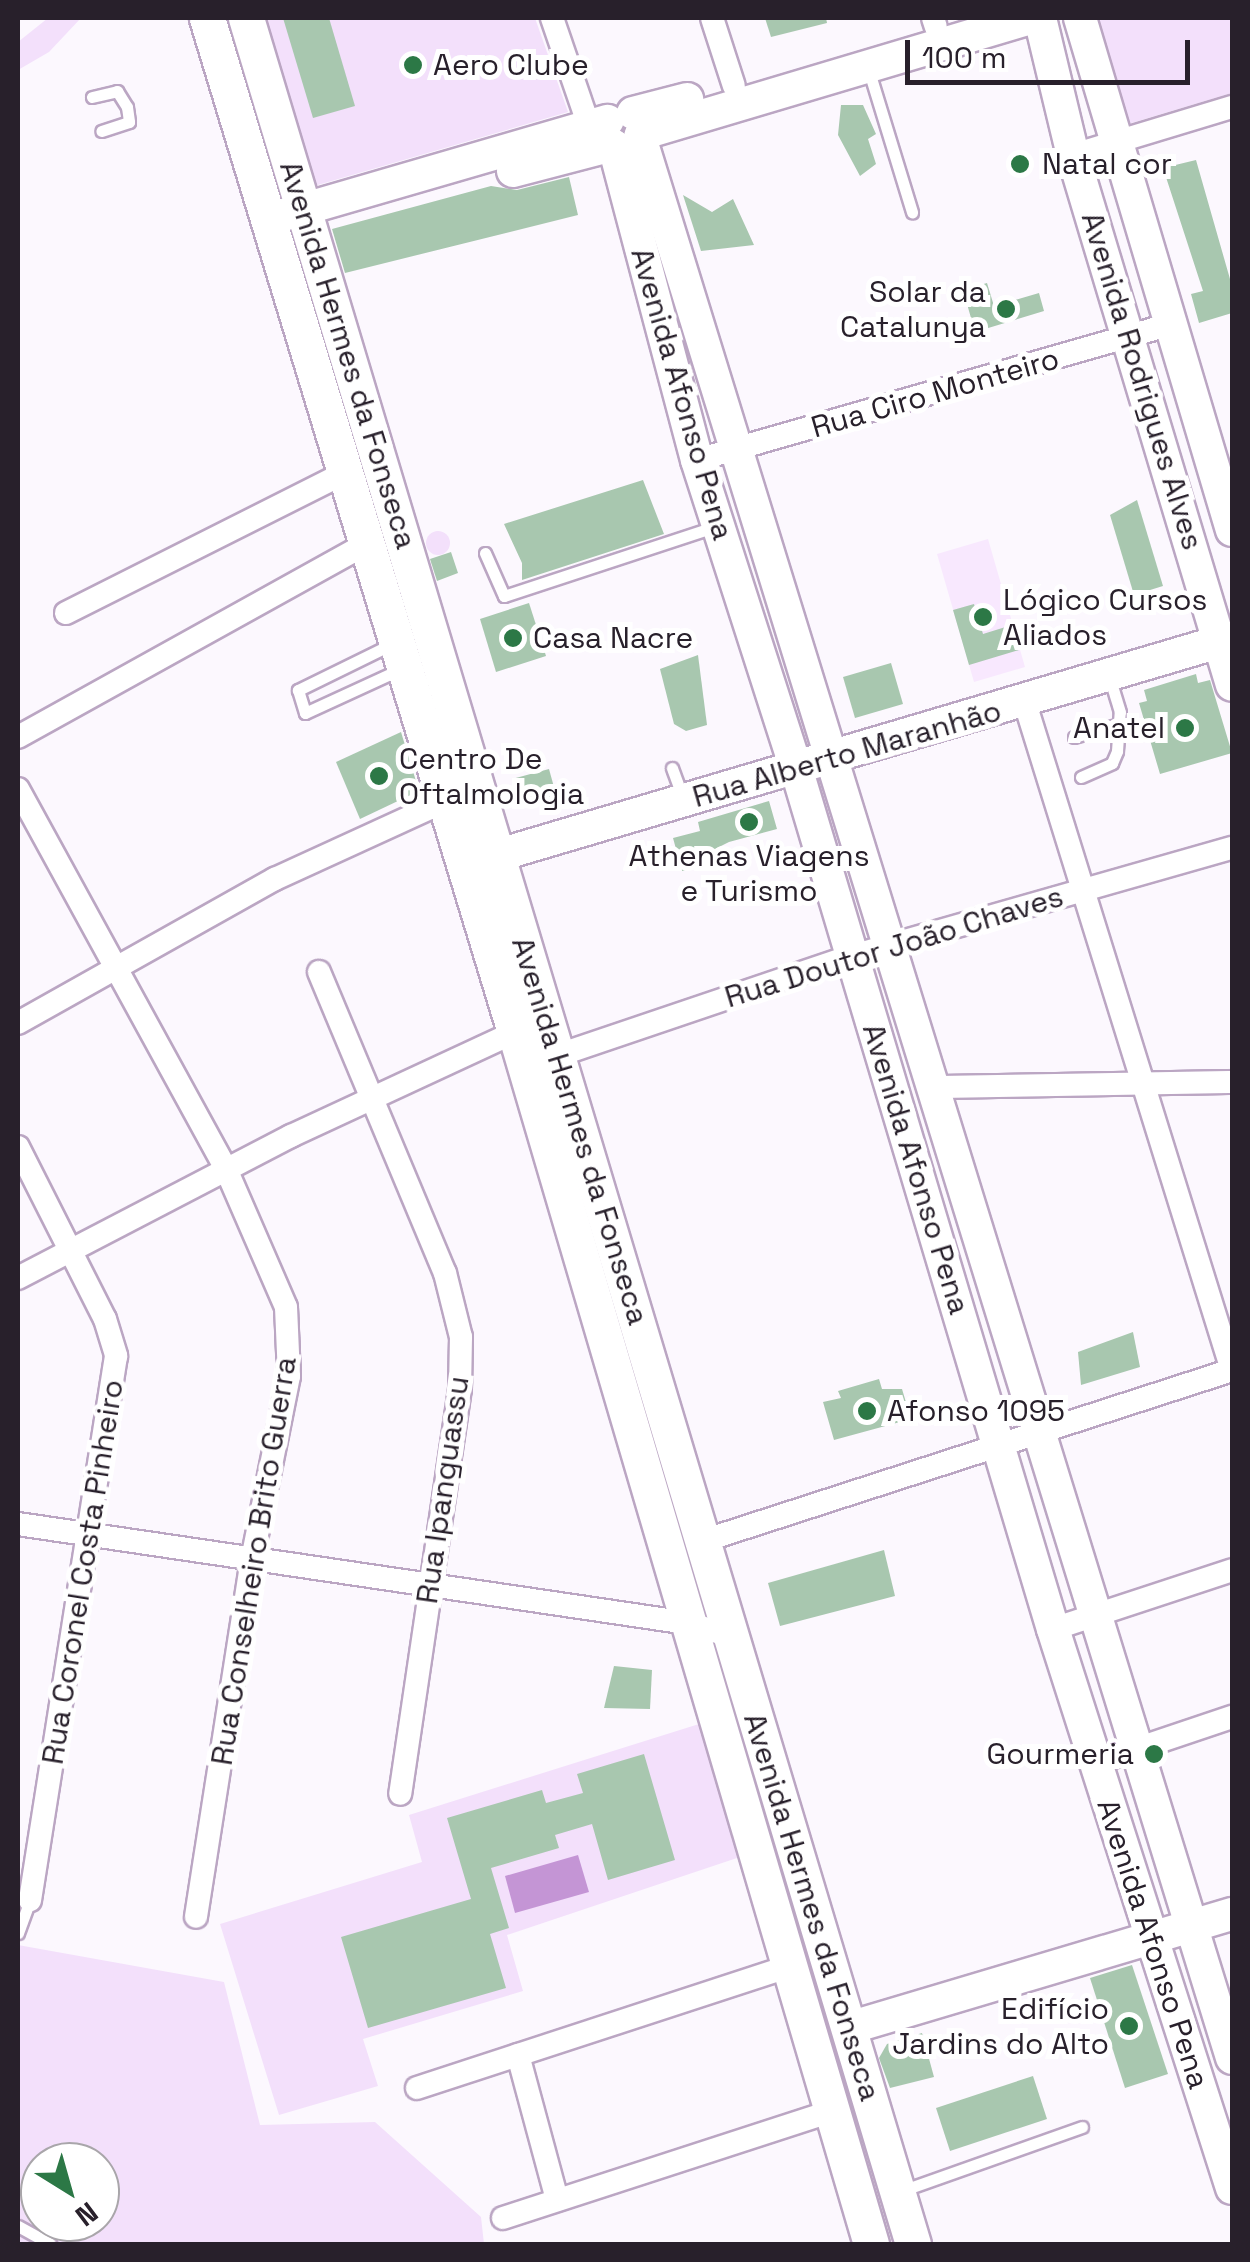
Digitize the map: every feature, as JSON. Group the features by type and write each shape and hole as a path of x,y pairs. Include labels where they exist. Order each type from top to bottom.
{"main road":[{"name":"Avenida Hermes da Fonseca","path":"207,18 248,146 362,546 515,1032 871,2244"},
{"name":"Avenida Hermes da Fonseca","path":"246,18 913,2244"},
{"path":"620,132 734,86 934,22 969,18"},
{"path":"267,219 304,216 868,68 1029,18"},
{"name":"Avenida Rodrigues Alves","path":"1040,18 1073,155 1226,640 1232,685"},
{"name":"Avenida Rodrigues Alves","path":"1080,18 1232,530"},
{"name":"Avenida Afonso Pena","path":"620,132 740,448 831,760 937,1087 1232,2058"},
{"name":"Avenida Afonso Pena","path":"620,132 697,460 797,772 1052,1628 1232,2188"},
{"path":"248,146 282,136"},
{"name":"Rua Alberto Maranhão","path":"461,859 498,858 797,772 1226,640"},
{"path":"849,2028 1232,1914"}],"street":[{"path":"552,18 620,132"},
{"path":"712,18 734,86"},
{"path":"1073,155 1232,110"},
{"name":"Rua Ciro Monteiro","path":"697,460 1172,324"},
{"path":"66,613 342,474"},
{"path":"18,737 362,546"},
{"path":"702,1540 1232,1370 1138,1083 1025,703"},
{"name":"Rua Conselheiro Brito Guerra","path":"18,790 226,1169 275,1273 290,1339 289,1376 252,1559 196,1917"},
{"path":"18,1023 275,879 444,801"},
{"name":"Rua Doutor João Chaves","path":"559,1055 852,956 1232,848"},
{"name":"Rua Ipanguassu","path":"320,972 445,1273 460,1336 460,1389 400,1794"},
{"path":"18,1278 226,1169 515,1032"},
{"path":"937,1087 1232,1082"},
{"name":"Rua Coronel Costa Pinheiro","path":"18,1146 72,1248 116,1356 30,1900"},
{"path":"18,1524 428,1589 688,1622 730,1636"},
{"path":"1052,1628 1232,1570"},
{"path":"1095,1763 1232,1717"},
{"path":"417,2088 791,1966"},
{"path":"518,2055 557,2200"},
{"path":"503,2218 833,2111"}],"lane":[{"path":"868,68 912,212"},
{"path":"92,97 117,90 127,106 129,122 101,131"},
{"path":"486,553 504,596 718,526"},
{"path":"399,656 305,712 298,690 399,656"},
{"path":"1081,777 1112,763 1119,724 1109,676"},
{"path":"1074,737 1119,724"},
{"path":"672,768 684,802"},
{"path":"18,1933 30,1900"},
{"path":"897,2192 1082,2127"},
{"path":"18,2226 50,2244"}],"shaded area":[{"path":"48,18 81,18 49,52 18,70 18,42"},
{"name":"Aero Clube","path":"262,18 535,18 568,112 311,187"},
{"path":"1094,18 1232,18 1232,93 1125,125"},
{"path":"438,531 450,543 438,555 426,543"},
{"name":"Lógico Cursos Aliados","path":"988,539 1025,667 974,682 937,554"},
{"path":"699,1724 740,1857 507,1935 523,1991 363,2039 378,2086 279,2115 220,1924 422,1862 409,1815"},
{"path":"578,1855 589,1892 515,1913 505,1876"},
{"path":"18,1945 224,1982 260,2125 375,2122 481,2217 484,2244 18,2244"}],"building":[{"path":"283,18 329,18 355,106 313,118"},
{"path":"765,18 826,18 827,23 771,37"},
{"path":"841,105 863,105 876,134 868,139 876,164 860,176 838,135"},
{"path":"1196,160 1232,286 1232,313 1199,323 1191,294 1203,291 1163,168"},
{"path":"569,177 578,215 345,273 332,229 491,186 517,190"},
{"path":"683,195 712,212 733,199 754,245 701,251"},
{"name":"Solar da Catalunya","path":"987,283 994,306 1039,293 1044,311 975,332 963,290"},
{"path":"643,480 664,534 522,580 522,563 504,524"},
{"path":"1137,500 1163,586 1134,595 1110,515"},
{"path":"451,552 458,573 437,581 430,559"},
{"name":"Casa Nacre","path":"529,603 546,656 496,672 480,619"},
{"path":"974,604 983,634 1012,625 1019,650 969,665 953,610"},
{"path":"698,655 707,725 686,731 674,724 660,669"},
{"path":"891,663 903,704 855,718 843,677"},
{"name":"Anatel","path":"1196,674 1198,683 1210,680 1232,753 1160,774 1139,703 1147,701 1144,690"},
{"name":"Centro De Oftalmologia","path":"401,732 419,791 360,819 336,762"},
{"path":"549,769 557,798 520,808 512,779"},
{"path":"769,801 777,829 729,842 707,853 710,863 682,871 673,838 700,831 698,822"},
{"path":"1133,1332 1140,1367 1081,1385 1078,1352"},
{"name":"Afonso 1095","path":"879,1379 882,1389 902,1389 911,1419 834,1440 823,1402 841,1398 838,1391"},
{"path":"884,1550 895,1596 780,1626 768,1583"},
{"path":"614,1666 652,1670 650,1709 604,1708"},
{"path":"644,1754 675,1860 608,1880 592,1824 555,1835 559,1848 491,1868 509,1928 490,1934 506,1988 368,2028 341,1937 471,1899 447,1818 542,1790 546,1803 583,1793 577,1774"},
{"name":"Edifício Jardins do Alto","path":"1132,1965 1168,2074 1125,2088 1090,1978"},
{"path":"922,2033 934,2077 890,2088 879,2058 887,2044"},
{"path":"1033,2076 1047,2119 950,2151 936,2108"}],"place":[{"name":"Aero Clube","path":"413,65"},
{"name":"Natal cor","path":"1020,164"},
{"name":"Solar da Catalunya","path":"1006,309"},
{"name":"Lógico Cursos Aliados","path":"983,617"},
{"name":"Casa Nacre","path":"513,638"},
{"name":"Anatel","path":"1185,728"},
{"name":"Centro De Oftalmologia","path":"379,776"},
{"name":"Athenas Viagens e Turismo","path":"749,822"},
{"name":"Afonso 1095","path":"867,1411"},
{"name":"Gourmeria","path":"1154,1754"},
{"name":"Edifício Jardins do Alto","path":"1129,2026"}]}
